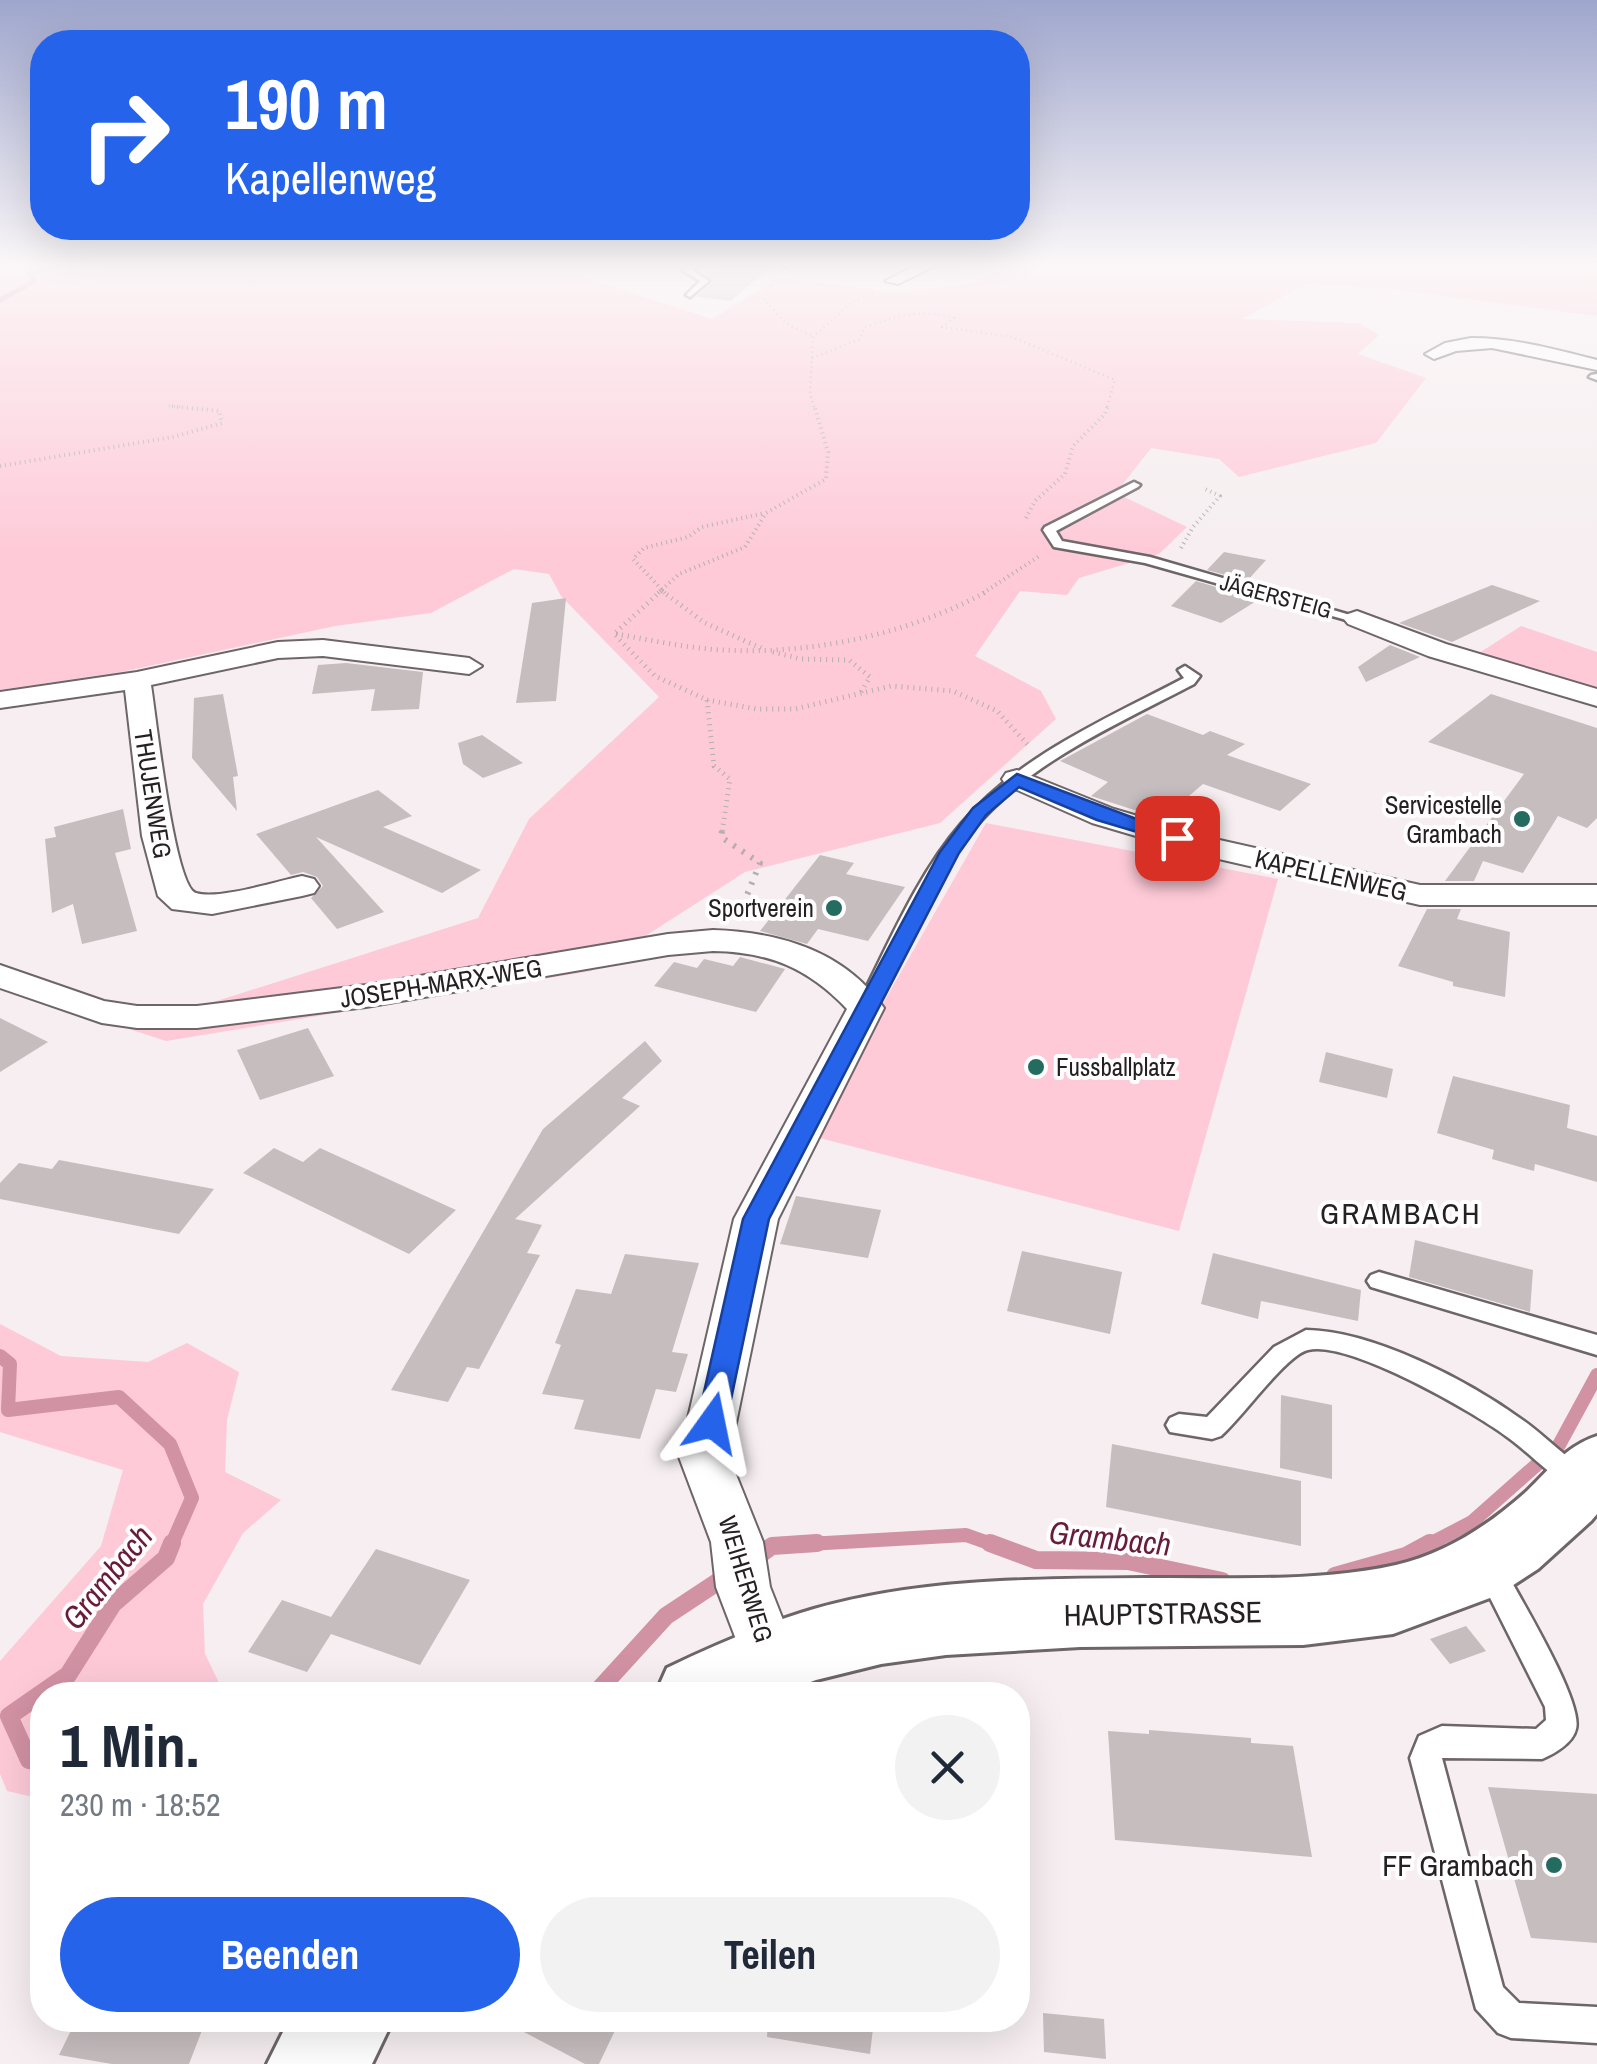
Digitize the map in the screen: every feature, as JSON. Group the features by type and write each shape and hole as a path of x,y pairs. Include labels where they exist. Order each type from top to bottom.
{"main road":[{"name":"HAUPTSTRASSE","path":"721,1682 770,1658 843,1638 944,1620 1279,1611 1376,1604 1452,1581 1532,1530 1572,1467"},
{"path":"315,2064 338,2032"}],"street":[{"path":"1551,358 1596,373"},
{"name":"JÄGERSTEIG","path":"1357,619 1437,650 1597,698"},
{"path":"0,700 137,680 225,658 309,648 469,666"},
{"name":"THUJENWEG","path":"137,680 158,836 170,889 184,902 212,904 302,886"},
{"name":"KAPELLENWEG","path":"1029,770 1104,816 1208,847 1420,895 1597,894"},
{"name":"JOSEPH-MARX-WEG","path":"0,976 122,1016 215,1016 383,994 588,959 640,946 728,941 790,952 829,969 866,1008"},
{"name":"WEIHERWEG","path":"770,1658 704,1457 756,1219 866,1008"}],"lane":[{"path":"1058,544 1049,530 1134,485"},
{"name":"JÄGERSTEIG","path":"1058,544 1175,567 1357,619"},
{"name":"WEIHERWEG","path":"866,1008 950,852 980,812 1029,770 1189,681 1193,676 1184,670"},
{"path":"1379,1281 1595,1344"},
{"path":"1179,1425 1212,1428 1234,1412 1280,1353 1307,1340 1334,1341 1434,1381 1496,1415 1572,1467"},
{"path":"1486,1562 1560,1705 1562,1726 1542,1744 1442,1741 1430,1747 1426,1758 1488,1997 1511,2020 1597,2025"}],"path":[{"path":"812,358 810,393 828,452 826,479 766,513 702,527 688,538 644,548 633,558 659,591 701,624 801,659 849,660 870,677 861,692"},
{"path":"1049,530 1024,522 1034,501 1065,474 1073,446 1105,414 1115,380 1063,358"},
{"path":"0,466 40,463 124,445 183,438 222,423 219,411 169,406"},
{"path":"1175,567 1181,543 1220,496 1204,489"},
{"path":"614,634 680,574 745,547 766,513"},
{"path":"614,634 732,650 769,650 850,638 946,611 1015,576 1058,544"},
{"path":"614,634 655,676 707,700 756,709 795,709 891,686 953,691 997,711 1029,770"},
{"path":"707,700 714,766 730,779 721,838 760,863 728,941"}],"shaded area":[{"path":"0,358 1370,358 1426,378 1376,443 1239,477 1219,459 1151,448 1116,493 1187,527 1159,554 1079,578 1067,595 1020,591 975,656 1041,691 1056,719 940,823 745,872 591,971 166,1041 129,1029 478,918 529,819 659,697 561,596 549,574 514,569 431,613 335,626 121,672 0,690"},
{"path":"1521,626 1597,652 1597,694 1473,657"},
{"name":"Fussballplatz","path":"986,823 1278,879 1179,1231 808,1135"},
{"path":"0,1324 61,1356 148,1362 187,1343 239,1372 227,1420 225,1472 281,1500 243,1533 203,1604 205,1654 219,1682 30,1682 30,1796 7,1791 0,1774 0,1661 101,1546 123,1470 0,1432"}],"building":[{"path":"1224,552 1266,560 1247,581 1207,570"},
{"path":"1196,581 1258,600 1221,623 1171,606"},
{"path":"1492,585 1540,601 1452,642 1399,623"},
{"path":"566,598 556,701 516,703 532,603"},
{"path":"1390,645 1420,657 1366,682 1358,667"},
{"path":"346,663 423,672 419,709 371,711 375,689 312,694 318,665"},
{"path":"223,694 238,776 233,777 237,811 192,758 194,698"},
{"path":"1491,694 1597,728 1597,818 1587,828 1558,816 1523,873 1483,861 1474,881 1445,881 1524,774 1428,742"},
{"path":"1147,714 1203,735 1210,731 1245,744 1227,755 1311,784 1280,811 1203,784 1162,819 1091,796 1108,782 1060,761"},
{"path":"482,735 523,763 483,778 463,764 458,743"},
{"path":"378,790 412,816 383,827 481,870 442,893 316,837 384,912 337,929 311,898 323,886 317,877 303,872 291,875 256,834"},
{"path":"123,809 131,849 115,853 137,931 82,944 73,904 52,913 45,839 56,837 54,827"},
{"name":"Sportverein","path":"820,855 854,863 846,874 905,887 868,941 818,929 807,944 760,931"},
{"path":"1427,909 1461,909 1457,919 1510,932 1505,997 1453,986 1453,982 1398,966"},
{"path":"740,957 785,969 756,1012 654,986 674,962 697,968 704,959 733,966"},
{"path":"0,1018 48,1042 0,1072"},
{"path":"308,1028 334,1076 260,1100 237,1050"},
{"path":"645,1041 662,1061 622,1098 640,1106 515,1219 542,1225 527,1253 540,1255 479,1369 467,1367 448,1402 391,1390 543,1129"},
{"path":"1326,1052 1393,1069 1387,1098 1319,1082"},
{"path":"1453,1076 1570,1105 1567,1128 1597,1136 1597,1182 1535,1164 1534,1171 1492,1159 1494,1150 1437,1133"},
{"path":"274,1148 303,1162 320,1148 456,1210 409,1254 243,1173"},
{"path":"59,1160 214,1189 179,1234 0,1199 0,1183 19,1163 52,1169"},
{"path":"796,1196 881,1210 868,1258 780,1244"},
{"path":"1415,1240 1533,1270 1530,1312 1409,1277"},
{"path":"1022,1251 1122,1272 1110,1334 1007,1311"},
{"path":"1213,1253 1361,1290 1358,1321 1261,1301 1258,1319 1201,1304"},
{"path":"625,1254 699,1263 672,1352 688,1354 676,1392 656,1389 640,1439 574,1429 584,1400 542,1394 561,1345 555,1343 576,1289 611,1294"},
{"path":"1281,1395 1332,1405 1332,1479 1280,1468"},
{"path":"1112,1444 1301,1481 1301,1546 1106,1507"},
{"path":"376,1549 470,1580 420,1665 331,1634 307,1672 248,1652 282,1600 331,1617"},
{"path":"1466,1626 1486,1651 1450,1664 1430,1639"},
{"path":"1149,1730 1251,1738 1251,1743 1293,1746 1312,1857 1115,1840 1108,1731 1149,1734"},
{"name":"FF Grambach","path":"1488,1787 1597,1794 1597,1943 1531,1938"},
{"path":"1043,2013 1104,2019 1106,2059 1044,2052"},
{"path":"70,2032 201,2032 189,2064 112,2064 59,2055"},
{"path":"524,2032 614,2032 599,2064 585,2064"},
{"path":"767,2032 873,2032 870,2054 767,2037"}],"waterway":[{"name":"Grambach","path":"0,1356 10,1364 8,1410 119,1397 170,1444 192,1498 171,1546"},
{"name":"Grambach","path":"1426,1546 1472,1522 1559,1445 1597,1375"},
{"name":"Grambach","path":"773,1546 966,1535 997,1546"},
{"name":"Grambach","path":"58,1682 68,1675 113,1604 166,1558 172,1543"},
{"name":"Grambach","path":"752,1560 772,1546 817,1543"},
{"name":"Grambach","path":"990,1543 1036,1560 1128,1561 1222,1581"},
{"name":"Grambach","path":"1335,1576 1406,1556 1430,1543"},
{"name":"Grambach","path":"606,1682 666,1616 728,1575"},
{"name":"Grambach","path":"30,1701 9,1716 30,1760"}],"place":[{"name":"Servicestelle Grambach","path":"1522,819"},
{"name":"Sportverein","path":"834,908"},
{"name":"Fussballplatz","path":"1036,1067"},
{"name":"FF Grambach","path":"1554,1865"}],"district":[{"name":"GRAMBACH","path":"1401,1213"}],"route":[{"path":"712,1423 756,1219 950,852 980,812 1017,779 1104,816 1177,838"}]}
